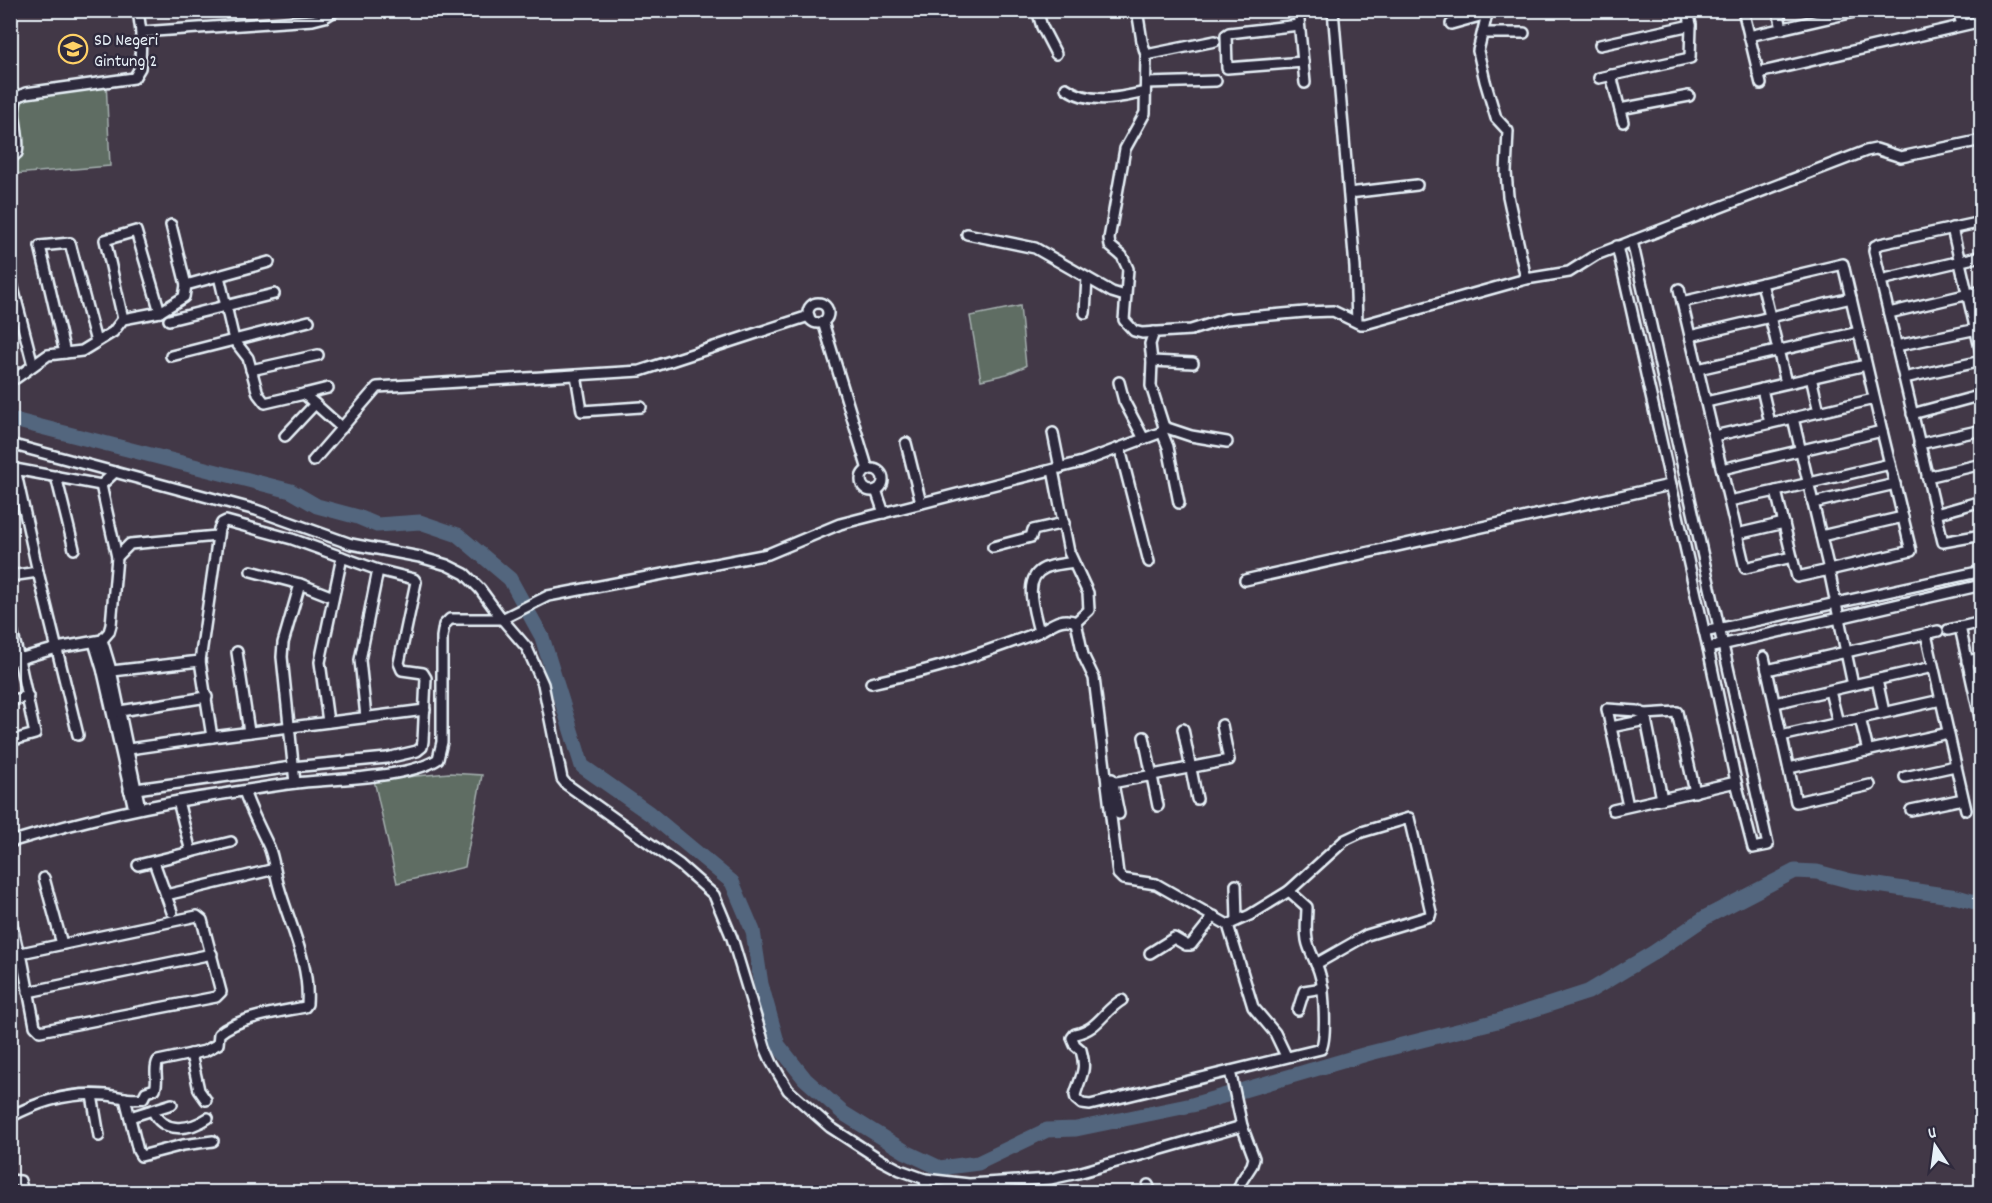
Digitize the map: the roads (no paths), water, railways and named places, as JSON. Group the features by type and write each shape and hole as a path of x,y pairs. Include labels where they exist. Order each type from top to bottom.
{"street":[{"path":"10,159 17,153 19,147 15,117 17,97 26,93 135,78 140,68 141,32 138,10"},
{"path":"141,32 313,20 325,17 336,10"},
{"path":"1037,10 1041,27 1056,54"},
{"path":"1137,10 1146,55 1144,117 1125,149 1110,230 1110,246 1122,256 1128,269 1124,320 1134,331 1142,333 1191,330 1226,319 1305,312 1333,311 1365,324 1526,279 1569,272 1596,255 1617,246 1866,151 1876,149 1901,157 1982,140"},
{"path":"1298,10 1305,83"},
{"path":"1333,10 1355,267 1357,322"},
{"path":"1599,78 1690,58 1691,25 1688,10"},
{"path":"1743,10 1761,84"},
{"path":"1778,10 1782,29"},
{"path":"1749,36 1863,10"},
{"path":"1958,10 1962,26"},
{"path":"1451,24 1486,12 1478,51 1496,118 1508,131 1506,172 1508,196 1526,279"},
{"path":"1758,73 1982,21"},
{"path":"1299,25 1229,33 1226,35 1227,68 1303,62"},
{"path":"1600,45 1691,25"},
{"path":"1483,33 1524,33"},
{"path":"1146,55 1215,41"},
{"path":"1611,75 1623,122"},
{"path":"1066,88 1080,97 1100,99 1146,87 1216,81"},
{"path":"1620,109 1689,96"},
{"path":"1349,193 1417,185"},
{"path":"1982,222 1875,246 1874,251 1943,542 1982,535"},
{"path":"10,376 16,378 48,355 82,351 112,332 123,319 160,312 184,297 186,285 171,225"},
{"path":"1904,378 1982,359 1978,328 1967,294 1952,228"},
{"path":"123,319 105,240 136,231 160,312"},
{"path":"967,234 1035,248 1112,292 1125,296"},
{"path":"1617,246 1736,782 1753,848 1768,845 1632,241"},
{"path":"65,353 40,246 70,243 96,342"},
{"path":"1881,280 1982,256"},
{"path":"186,285 269,262"},
{"path":"1683,302 1843,264 1911,551 1797,578 1776,491"},
{"path":"10,276 33,365"},
{"path":"219,276 234,340 248,358 258,394 265,403 328,388"},
{"path":"1084,313 1087,278"},
{"path":"1762,283 1786,383"},
{"path":"1679,289 1745,568 1792,557"},
{"path":"1889,313 1982,291"},
{"path":"169,320 274,294"},
{"path":"1690,336 1851,298"},
{"path":"809,316 811,306 820,303 826,307 828,313 823,322 868,470"},
{"path":"809,316 816,322 823,322"},
{"path":"313,461 377,387 640,371 809,316"},
{"path":"171,356 309,321"},
{"path":"1896,346 1978,328"},
{"path":"1154,332 1150,344 1151,386 1168,447 1179,503"},
{"path":"1698,369 1858,332"},
{"path":"251,370 318,355"},
{"path":"1152,361 1193,363"},
{"path":"1706,402 1866,364"},
{"path":"576,375 582,411 641,407"},
{"path":"1811,378 1819,412"},
{"path":"1119,382 1124,401 1144,439"},
{"path":"1762,389 1770,423"},
{"path":"304,394 342,428"},
{"path":"1912,414 1982,395"},
{"path":"1714,436 1874,399"},
{"path":"285,436 315,404"},
{"path":"1793,418 1837,603 1853,685"},
{"path":"10,842 137,809 178,801 295,783 422,768 438,759 442,742 442,637 446,622 455,618 504,619 546,596 758,556 783,549 832,527 1057,469 1120,449 1163,429 1227,442"},
{"path":"1920,444 1982,430"},
{"path":"1722,469 1882,431"},
{"path":"871,683 950,663 1039,632 1060,620 1076,622 1086,613 1089,606 1088,593 1073,562 1064,523 1053,433"},
{"path":"906,443 921,503"},
{"path":"10,444 113,474 256,510 351,544 420,557 447,565 471,579 527,648 538,670 543,684 562,779 681,865 714,895 732,938 765,1047 788,1090 818,1118 890,1165 925,1179 969,1184 1050,1179 1242,1126"},
{"path":"1120,449 1149,562"},
{"path":"1729,501 1890,464"},
{"path":"1927,477 1982,464"},
{"path":"78,735 13,468 101,485"},
{"path":"868,470 875,470 882,478 881,485 876,490 868,490 862,486 861,478 868,470"},
{"path":"1245,580 1669,480 1685,472"},
{"path":"101,485 113,474"},
{"path":"57,476 74,549"},
{"path":"1813,503 1895,484"},
{"path":"15,660 57,648 98,641 109,632 117,557 101,485"},
{"path":"876,490 884,513"},
{"path":"1936,513 1982,501"},
{"path":"1821,536 1903,517"},
{"path":"132,789 292,767 387,758 417,751 422,747 423,741 425,676 402,670 399,663 416,586 415,580 228,520 220,525 200,661 212,737"},
{"path":"993,548 1031,537 1033,530 1064,523"},
{"path":"1737,534 1784,523"},
{"path":"117,557 129,544 217,536"},
{"path":"328,722 320,662 342,556"},
{"path":"1039,632 1031,589 1033,579 1046,567 1073,562"},
{"path":"366,717 360,660 378,570"},
{"path":"1704,632 1982,571"},
{"path":"10,576 38,572"},
{"path":"251,572 300,584 333,597"},
{"path":"295,783 282,657 283,643 300,584"},
{"path":"1708,648 1982,585"},
{"path":"1076,622 1080,632 1083,655 1094,678 1110,784 1119,814"},
{"path":"1767,670 1982,622"},
{"path":"10,623 15,660 28,696 35,734 10,741"},
{"path":"1960,627 1967,661 1978,691 1981,726"},
{"path":"1926,634 1966,810"},
{"path":"98,641 107,671 137,809"},
{"path":"237,652 249,732"},
{"path":"1764,657 1796,802 1870,785"},
{"path":"1967,661 1982,658"},
{"path":"107,671 200,661"},
{"path":"1775,703 1933,667"},
{"path":"1877,680 1884,712"},
{"path":"1830,691 1838,723"},
{"path":"10,701 28,696"},
{"path":"116,712 207,697"},
{"path":"1781,736 1941,700"},
{"path":"1628,806 1607,709 1637,711 1646,717 1662,799"},
{"path":"124,749 424,710"},
{"path":"1611,727 1646,717 1677,712 1695,792"},
{"path":"1860,718 1868,751"},
{"path":"1110,784 1229,760 1222,725"},
{"path":"1183,729 1197,799"},
{"path":"1789,768 1948,733"},
{"path":"1144,737 1158,806"},
{"path":"1105,742 1119,876 1123,879 1149,882 1214,916 1233,923 1289,891 1345,840 1362,832 1409,818 1431,915 1367,934 1316,964"},
{"path":"1905,777 1955,766"},
{"path":"1613,810 1736,782"},
{"path":"10,1117 24,1109 62,1098 92,1095 139,1099 145,1096 147,1091 155,1089 157,1061 217,1046 219,1034 226,1029 240,1023 305,1007 308,1004 306,978 300,952 278,887 269,848 244,791"},
{"path":"1911,810 1963,799"},
{"path":"178,801 191,852"},
{"path":"138,865 231,842"},
{"path":"154,862 172,912"},
{"path":"166,895 271,870"},
{"path":"44,878 62,944"},
{"path":"1236,885 1233,923 1253,1007 1275,1033 1286,1056"},
{"path":"1122,1000 1113,1005 1095,1026 1086,1032 1075,1034 1072,1038 1074,1045 1081,1050 1084,1060 1085,1067 1075,1095 1082,1104 1090,1105 1231,1075 1286,1056 1321,1049 1325,1032 1323,988 1307,942 1306,907 1289,891"},
{"path":"10,916 16,948 35,1026 40,1031 216,997 221,992 202,920 197,916 62,944 16,948"},
{"path":"1150,953 1174,938 1186,945 1191,945 1214,916"},
{"path":"28,992 212,954"},
{"path":"1298,1010 1304,991 1323,988"},
{"path":"191,1054 199,1090 206,1100"},
{"path":"1231,1075 1242,1126 1254,1158 1237,1192"},
{"path":"92,1095 99,1136"},
{"path":"125,1098 141,1156 183,1144 213,1141"},
{"path":"130,1117 172,1104"},
{"path":"153,1111 160,1122 173,1128 187,1128 208,1118"},
{"path":"925,1179 927,1192"},
{"path":"10,1180 20,1181 23,1192"}],"waterway":[{"path":"10,419 291,491 317,506 358,517 377,525 420,522 458,535 510,579 542,637 582,766 649,813 732,882 753,931 761,984 778,1045 805,1079 843,1113 906,1152 940,1168 978,1163 1047,1130 1076,1129 1192,1105 1370,1053 1501,1020 1588,992 1653,953 1706,917 1795,871 1817,872 1851,881 1957,897 1982,904"}],"place":[{"name":"SD Negeri Gintung 2","path":"73,49"}]}
